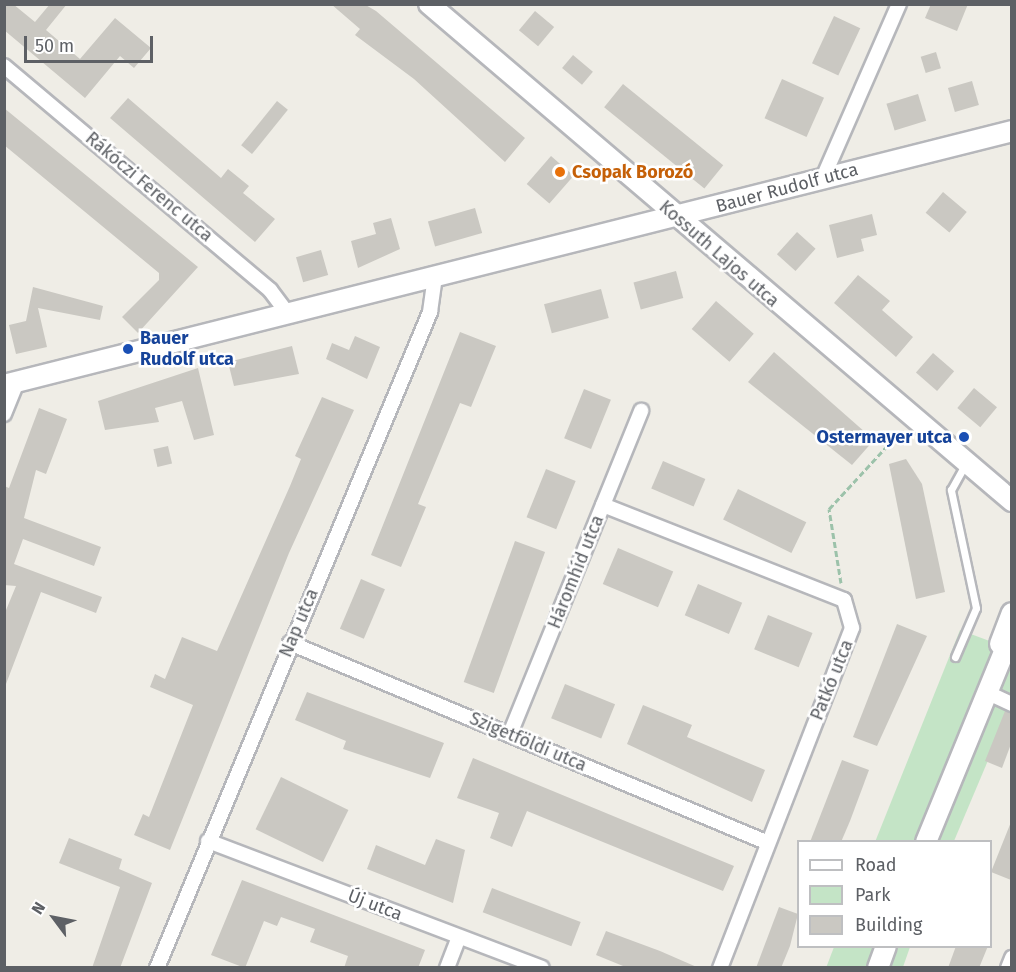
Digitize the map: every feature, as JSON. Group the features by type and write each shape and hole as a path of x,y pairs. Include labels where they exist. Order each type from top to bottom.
{"main road":[{"name":"Kossuth Lajos utca","path":"429,4 1004,495"},
{"name":"Bauer Rudolf utca","path":"11,383 1011,131"},
{"path":"1004,495 1011,517"},
{"path":"986,692 1011,613"},
{"path":"927,840 1011,632"},
{"path":"986,692 1011,651"},
{"path":"878,968 885,948"}],"street":[{"path":"823,178 899,4"},
{"name":"Rákóczi Ferenc utca","path":"4,66 270,290 288,314"},
{"name":"Nap utca","path":"157,968 290,643 430,312 435,277"},
{"path":"4,414 11,383"},
{"name":"Háromhíd utca","path":"510,734 641,411"},
{"path":"603,505 844,600"},
{"name":"Patkó utca","path":"720,968 766,842 852,628 844,600"},
{"name":"Szigetföldi utca","path":"290,643 766,842"},
{"path":"986,692 1009,703"},
{"name":"Új utca","path":"208,842 542,968"},
{"path":"447,968 459,937"},
{"path":"1008,968 1011,958"}],"lane":[{"path":"955,657 976,608 951,490 966,463"}],"path":[{"path":"844,600 829,509 912,418"}],"green space":[{"path":"960,630 1011,649 1011,706 954,840 876,840"},
{"path":"834,948 910,948 903,967 826,968"}],"building":[{"path":"4,4 13,4 35,22 50,4 67,4 46,30 80,59 115,18 151,48 134,68 120,56 85,98 4,30"},
{"path":"331,4 364,4 376,11 525,138 505,162 414,79 355,35 360,29"},
{"path":"931,4 968,4 957,31 925,18"},
{"path":"535,11 554,27 538,46 519,30"},
{"path":"834,16 860,28 838,75 812,63"},
{"path":"936,52 941,68 926,73 921,57"},
{"path":"573,55 593,72 582,85 562,68"},
{"path":"782,79 824,98 807,137 765,118"},
{"path":"972,81 979,105 955,112 948,88"},
{"path":"623,84 723,165 704,188 604,107"},
{"path":"918,94 926,121 895,130 886,104"},
{"path":"128,98 221,178 228,169 249,186 243,193 275,219 255,242 110,118"},
{"path":"277,101 288,110 252,154 241,145"},
{"path":"4,108 198,267 138,333 122,317 159,280 159,273 4,145"},
{"path":"551,156 574,176 549,204 527,184"},
{"path":"943,192 967,212 949,233 926,213"},
{"path":"475,208 482,233 435,246 428,222"},
{"path":"872,214 877,235 861,239 864,251 837,258 829,225"},
{"path":"391,218 400,249 358,268 351,241 376,234 373,223"},
{"path":"797,232 816,249 796,271 777,254"},
{"path":"321,250 328,275 303,282 296,257"},
{"path":"676,271 683,298 641,309 633,282"},
{"path":"858,275 890,301 882,310 913,337 896,357 834,303"},
{"path":"33,287 103,306 100,320 38,308 47,347 16,354 9,325 26,321"},
{"path":"601,289 609,318 552,333 544,304"},
{"path":"716,301 754,334 729,362 692,329"},
{"path":"460,332 496,346 471,407 460,403 418,504 426,507 401,567 371,555"},
{"path":"355,336 380,347 367,379 326,359 332,343 349,350"},
{"path":"292,346 299,374 234,386 228,362"},
{"path":"774,352 874,440 852,465 748,382"},
{"path":"933,353 954,371 937,391 916,373"},
{"path":"198,368 214,435 194,440 182,401 155,408 159,422 105,430 98,401"},
{"path":"974,388 997,407 980,427 957,408"},
{"path":"584,389 611,400 591,449 564,438"},
{"path":"322,397 354,410 289,553 170,850 134,835 143,814 149,817 193,705 150,687 155,674 165,679 182,637 217,651 290,486 301,459 295,456"},
{"path":"39,408 67,419 46,474 36,470 24,518 101,547 94,566 23,539 14,564 102,597 96,613 41,592 6,684 4,615 16,586 4,585 4,486 9,488"},
{"path":"168,446 172,464 157,467 153,449"},
{"path":"906,459 922,484 945,592 916,599 889,464"},
{"path":"663,461 705,479 694,507 651,489"},
{"path":"546,469 576,481 556,529 527,517"},
{"path":"738,489 806,522 791,553 723,520"},
{"path":"515,541 545,552 494,693 464,682"},
{"path":"618,548 673,571 658,607 603,584"},
{"path":"361,579 385,589 364,639 340,629"},
{"path":"698,584 742,603 729,634 685,615"},
{"path":"768,615 813,633 799,667 754,649"},
{"path":"897,624 927,636 877,746 853,737"},
{"path":"565,684 615,704 601,739 551,718"},
{"path":"307,692 444,743 430,778 343,749 346,741 295,720"},
{"path":"643,705 692,725 687,737 765,770 752,802 627,744"},
{"path":"1005,711 1011,713 1011,744 1002,768 985,761"},
{"path":"473,758 734,866 723,891 527,811 512,847 490,838 499,813 457,798"},
{"path":"842,760 869,770 842,840 811,840"},
{"path":"281,777 348,810 323,862 256,829"},
{"path":"1011,822 1011,880 992,872"},
{"path":"69,838 122,859 119,869 152,883 120,968 92,968 120,887 59,863"},
{"path":"436,839 465,850 453,903 367,869 376,845 425,865"},
{"path":"242,880 425,950 418,968 344,968 348,956 310,942 315,929 281,917 277,926 264,921 245,968 211,955"},
{"path":"492,888 581,922 571,946 483,912"},
{"path":"779,907 797,914 790,946 781,968 756,968"},
{"path":"606,931 699,968 628,968 596,955"},
{"path":"955,948 987,948 979,968 948,968"}],"place":[{"name":"Csopak Borozó","path":"560,172"},
{"name":"Bauer Rudolf utca","path":"128,349"},
{"name":"Ostermayer utca","path":"964,437"}]}
